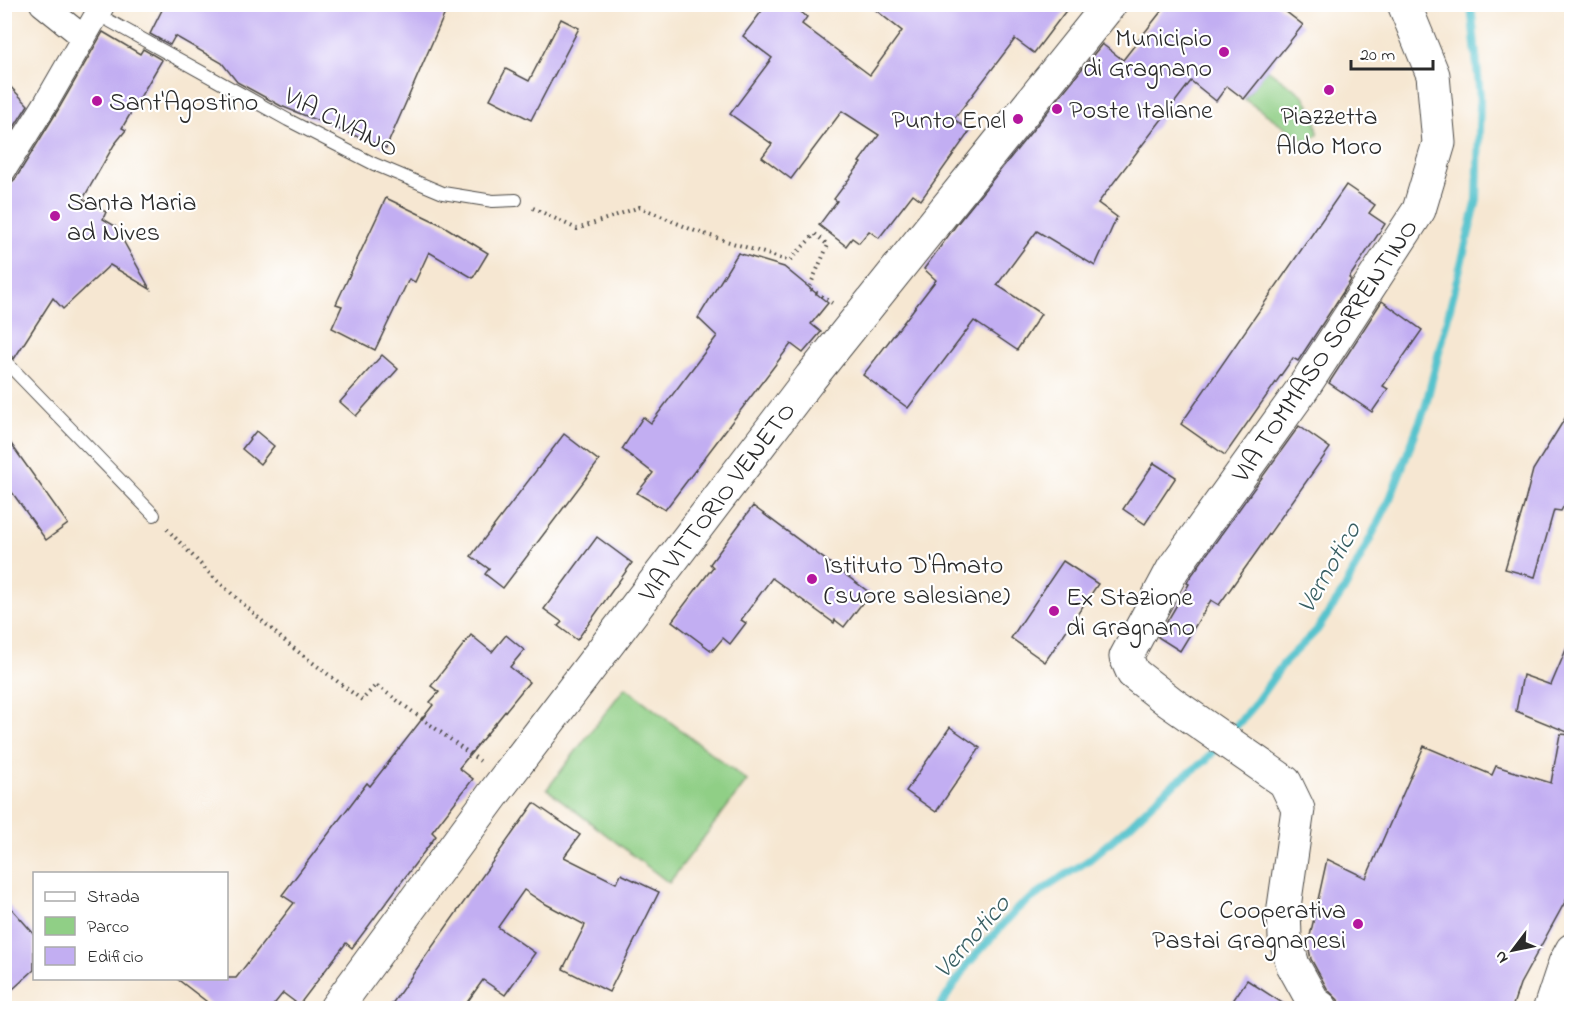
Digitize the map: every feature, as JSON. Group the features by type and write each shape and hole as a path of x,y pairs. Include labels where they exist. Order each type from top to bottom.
{"street":[{"path":"42,4 83,38"},
{"name":"VIA VITTORIO VENETO","path":"336,1008 505,779 804,386 1110,4"},
{"name":"VIA TOMMASO SORRENTINO","path":"1321,1008 1314,1003 1293,965 1285,938 1284,908 1298,809 1285,782 1170,702 1133,673 1125,657 1173,569 1301,391 1419,210 1439,143 1433,75 1404,4"},
{"path":"4,170 100,9"},
{"path":"1550,1008 1565,963 1572,950"}],"lane":[{"name":"VIA CIVANO","path":"100,9 288,120 374,165 443,193 493,201 516,200"},
{"path":"4,360 154,515"}],"path":[{"path":"516,200 577,229 640,207 695,231 789,261 815,234 828,245 809,288 856,320"},
{"path":"154,515 221,583 288,644 362,700 376,685 505,779"}],"green space":[{"path":"1267,69 1304,96 1315,115 1318,134 1307,142 1244,99"},
{"path":"625,687 747,781 669,883 547,789"}],"building":[{"path":"165,4 449,4 386,148 281,106 237,82 222,63 175,36 170,45 150,34"},
{"path":"767,4 791,4 807,17 802,24 870,75 902,31 868,4 1071,4 1034,53 1015,39 954,119 970,131 921,200 913,194 879,238 869,231 859,243 852,238 846,246 819,225 837,201 834,199 879,135 842,111 791,179 762,157 772,144 730,114 772,58 743,36"},
{"path":"1167,4 1276,4 1303,25 1244,99 1227,86 1216,101 1191,81 1098,203 1117,217 1095,266 1037,231 997,285 1041,314 1017,350 974,321 908,408 863,375 936,280 924,269 957,224 1102,44 1123,60"},
{"path":"561,19 579,28 531,120 490,99 506,69 529,81"},
{"path":"103,32 140,54 143,49 162,60 122,128 126,130 114,145 83,199 106,212 103,219 115,226 150,289 110,265 63,309 53,298 14,359 4,352 4,195 58,110"},
{"path":"4,80 28,105 11,132 4,138"},
{"path":"1346,185 1375,205 1369,213 1385,224 1298,361 1293,358 1225,455 1181,424"},
{"path":"386,198 442,225 488,253 473,278 429,252 415,282 409,279 375,350 332,328 342,306 336,304"},
{"path":"738,253 784,267 828,303 811,324 821,332 803,353 791,344 665,510 637,493 653,473 622,449 643,417 651,423 717,336 698,318"},
{"path":"1382,301 1422,330 1383,386 1388,389 1372,412 1329,383"},
{"path":"382,355 398,369 356,416 340,402"},
{"path":"1572,407 1572,499 1567,500 1561,511 1554,510 1535,577 1505,569 1533,470"},
{"path":"1299,426 1330,448 1219,605 1211,600 1180,651 1158,637 1189,584 1187,583 1189,579"},
{"path":"256,431 274,446 260,464 242,449"},
{"path":"4,434 68,524 46,540 4,481"},
{"path":"564,434 599,461 503,588 485,574 489,569 471,556"},
{"path":"1154,463 1176,477 1145,524 1123,509"},
{"name":"Istituto D'Amato (suore salesiane)","path":"753,506 870,593 844,627 835,620 834,623 772,578 741,620 746,623 730,644 723,638 712,651 672,621 713,567 710,564"},
{"path":"597,537 632,563 577,640 558,626 562,622 544,609"},
{"name":"Ex Stazione di Gragnano","path":"1063,561 1098,584 1045,662 1011,638"},
{"path":"471,635 492,652 506,635 524,650 510,667 529,682 459,768 473,779 432,832 436,836 352,948 346,943 299,1005 283,993 271,1008 215,1008 179,980 236,978 294,903 282,895 367,783 370,786 433,705 430,702 439,692 431,686"},
{"path":"1571,638 1572,734 1516,711 1523,675 1551,685"},
{"path":"950,727 980,748 936,812 906,791"},
{"path":"1560,734 1572,735 1572,889 1520,984 1512,1008 1340,1008 1338,1000 1328,990 1311,959 1308,945 1327,859 1366,878 1424,746 1492,775 1496,766 1551,783"},
{"path":"534,803 580,835 564,857 616,883 621,874 659,892 609,992 563,969 585,925 524,890 498,927 535,953 505,995 483,980 463,1008 389,1008"},
{"path":"4,900 33,933 33,971 4,997"},
{"path":"1247,980 1290,1008 1228,1008"}],"waterway":[{"name":"Vernotico","path":"1229,734 1252,708 1283,664 1317,630 1344,590 1389,501 1425,408 1477,200 1480,97 1471,4"},
{"name":"Vernotico","path":"939,1008 967,965 1017,909 1089,860 1167,789 1205,761 1220,744"}],"place":[{"name":"Municipio di Gragnano","path":"1224,52"},
{"name":"Piazzetta Aldo Moro","path":"1329,90"},
{"name":"Sant'Agostino","path":"97,101"},
{"name":"Poste Italiane","path":"1057,109"},
{"name":"Punto Enel","path":"1018,119"},
{"name":"Santa Maria ad Nives","path":"55,216"},
{"name":"Istituto D'Amato (suore salesiane)","path":"812,579"},
{"name":"Ex Stazione di Gragnano","path":"1054,611"},
{"name":"Cooperativa Pastai Gragnanesi","path":"1358,924"}]}
